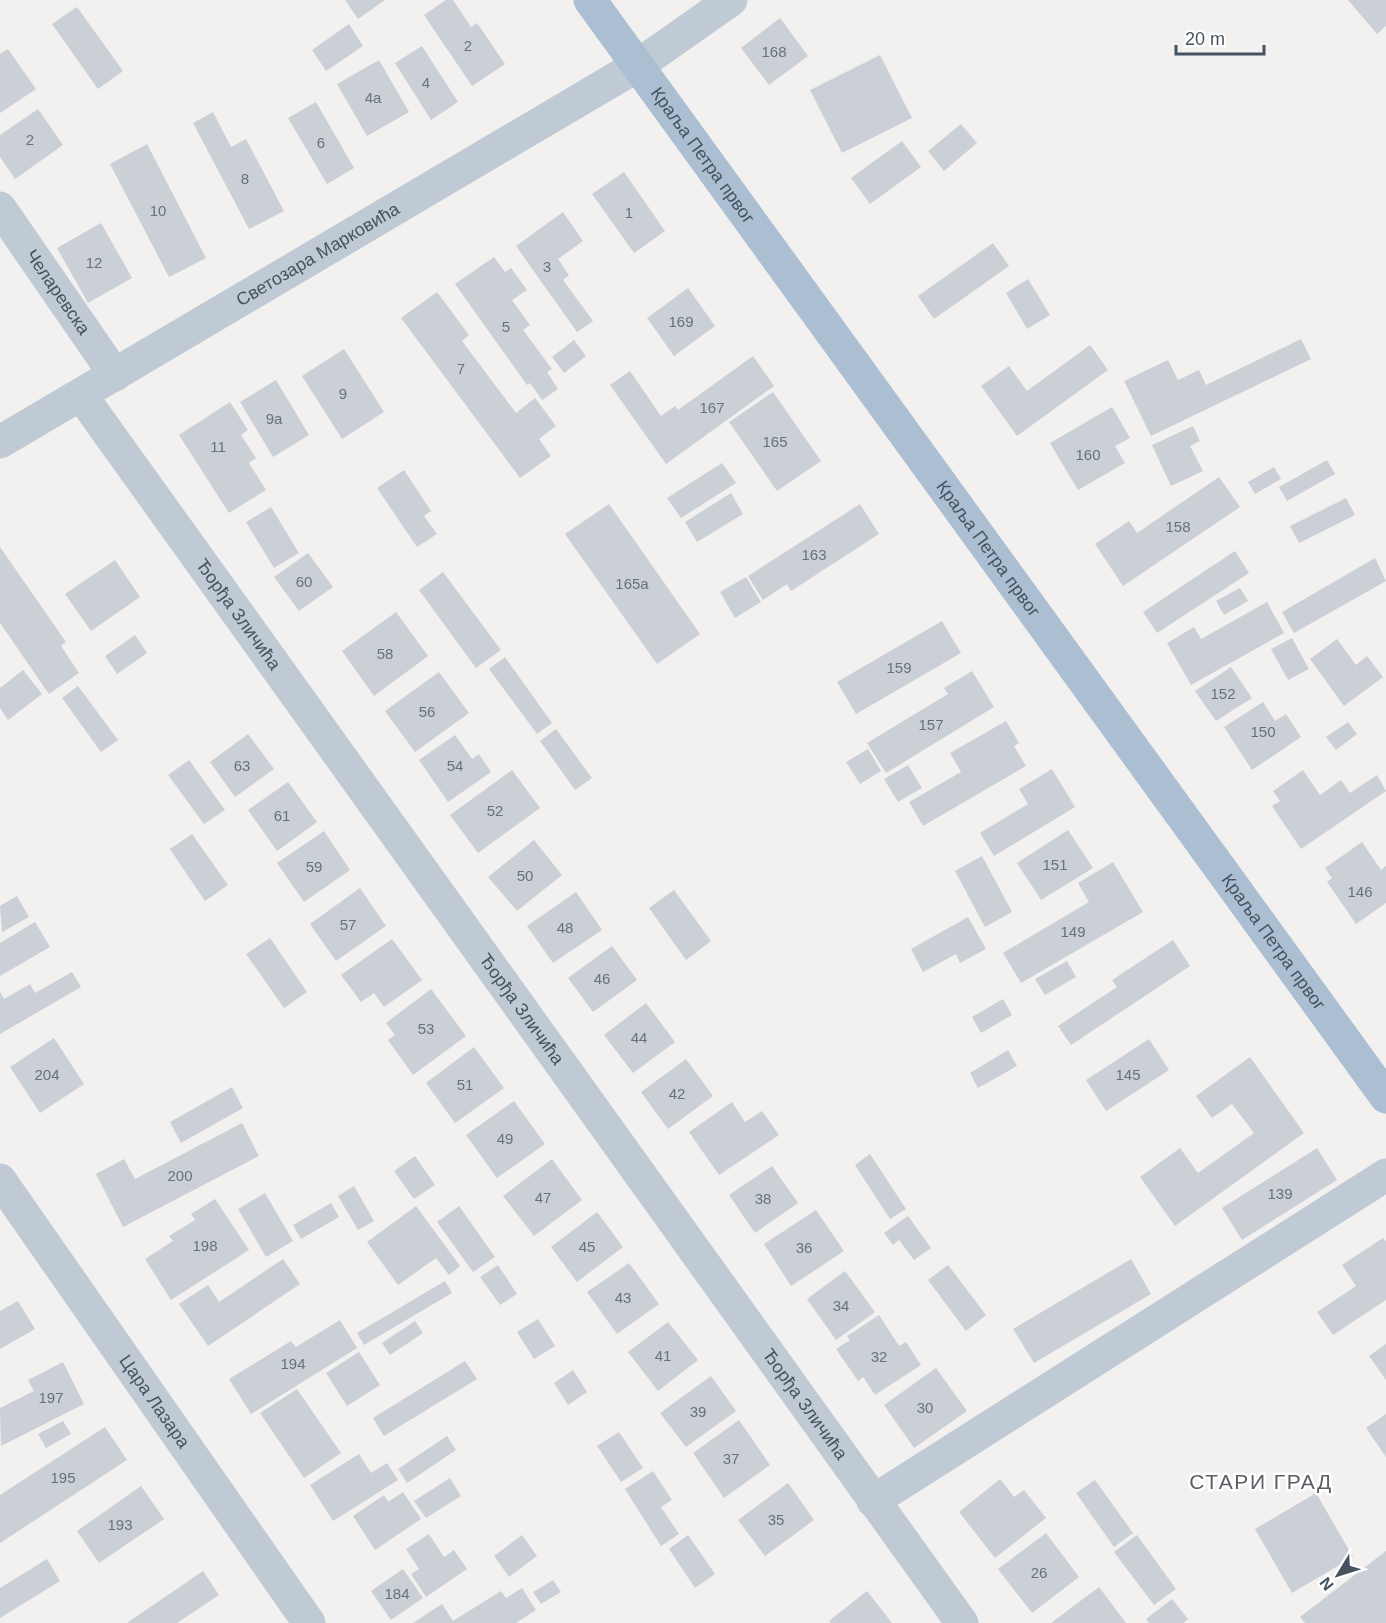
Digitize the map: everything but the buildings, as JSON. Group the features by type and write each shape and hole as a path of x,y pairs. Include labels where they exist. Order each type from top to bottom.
{"main road":[{"name":"Краља Петра првог","path":"590,0 1386,1097"}],"street":[{"name":"Светозара Марковића","path":"0,442 637,66 731,0"},
{"name":"Челаревска","path":"0,208 115,375"},
{"name":"Ђорђа Зличића","path":"81,395 962,1623"},
{"path":"873,1501 1386,1175"},
{"name":"Цара Лазара","path":"0,1180 309,1623"}],"district":[{"name":"СТАРИ ГРАД","path":"1261,1482"}]}
